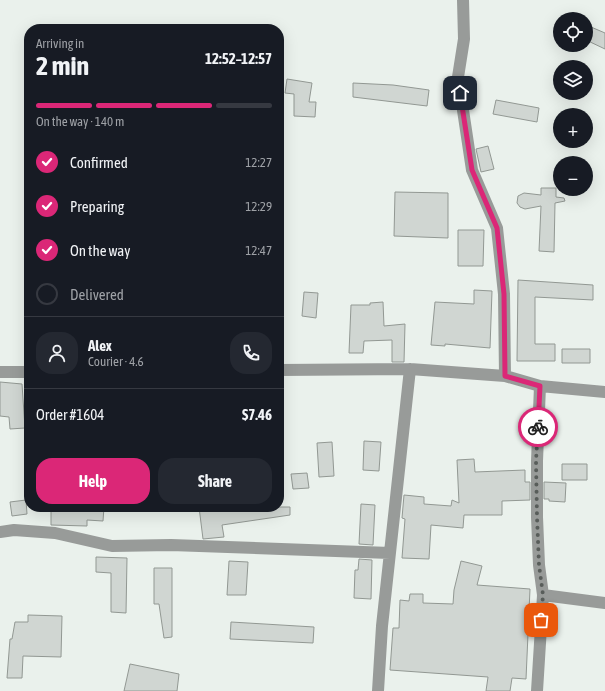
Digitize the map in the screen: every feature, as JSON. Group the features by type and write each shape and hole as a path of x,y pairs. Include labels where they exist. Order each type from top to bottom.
{"street":[{"path":"463,0 464,39 458,77 472,170 497,228 504,294 505,376"},
{"path":"378,691 382,626 410,369"},
{"path":"284,370 410,369 505,376 540,386 605,392"},
{"path":"0,372 24,372"},
{"path":"537,691 543,595 539,565 536,461 540,386"},
{"path":"0,532 14,530 55,533 112,546 171,545 390,553"},
{"path":"543,595 605,603"}],"building":[{"path":"593,28 605,33 605,49 593,43"},
{"path":"287,79 312,83 309,102 316,102 315,117 294,116 294,94 285,93"},
{"path":"353,83 393,85 429,90 427,106 353,97"},
{"path":"496,100 539,108 537,122 493,114"},
{"path":"488,146 494,169 481,172 476,149"},
{"path":"541,188 553,188 553,196 564,198 565,201 555,203 554,252 539,251 541,206 525,209 520,207 517,203 518,196 524,193 541,195"},
{"path":"395,192 448,193 448,238 394,236"},
{"path":"458,230 484,230 483,266 458,266"},
{"path":"518,280 593,285 593,300 535,297 535,344 555,344 555,361 517,361"},
{"path":"474,290 492,291 490,348 445,344 445,346 431,345 435,302 474,304"},
{"path":"304,292 318,293 316,318 302,316"},
{"path":"383,302 384,326 405,324 404,362 392,362 392,340 364,341 363,353 349,353 351,305 370,305 370,303"},
{"path":"562,349 590,349 590,363 562,363"},
{"path":"0,382 22,384 24,428 10,429 9,417 0,416"},
{"path":"364,441 381,442 379,471 363,470"},
{"path":"332,442 334,476 319,477 317,443"},
{"path":"474,459 475,472 525,470 525,482 530,482 530,500 502,501 502,515 464,515 463,528 431,525 429,559 402,558 405,519 402,518 404,495 424,497 424,504 451,506 452,500 459,503 457,460"},
{"path":"562,464 587,464 587,480 562,480"},
{"path":"307,473 309,488 293,489 291,474"},
{"path":"544,482 566,483 565,502 549,501 549,499 544,499"},
{"path":"24,500 24,512 27,512 27,514 12,516 10,502"},
{"path":"361,504 375,505 373,545 359,544"},
{"path":"284,507 290,507 290,515 222,525 224,537 203,539 200,512 284,512"},
{"path":"51,512 104,512 103,521 87,520 87,526 51,525"},
{"path":"96,557 127,558 126,613 111,612 111,573 96,572"},
{"path":"359,559 372,560 371,599 354,598 355,570 358,570"},
{"path":"229,561 248,562 246,595 227,595"},
{"path":"461,561 482,566 477,585 530,589 526,679 512,678 510,691 486,691 488,677 390,670 393,628 399,628 400,600 409,601 410,594 423,594 423,603 453,604 454,590"},
{"path":"154,568 172,568 172,637 164,638 159,604 154,604"},
{"path":"28,615 62,616 61,657 23,656 22,678 7,678 10,639 12,639 15,622 28,622"},
{"path":"231,622 314,627 313,643 230,639"},
{"path":"130,664 179,674 177,691 124,691"}],"way so far":[{"path":"538,427 536,461 539,565 543,595 541,620"}],"route":[{"path":"460,93 472,170 497,228 504,294 505,376 540,386 538,427"}]}
